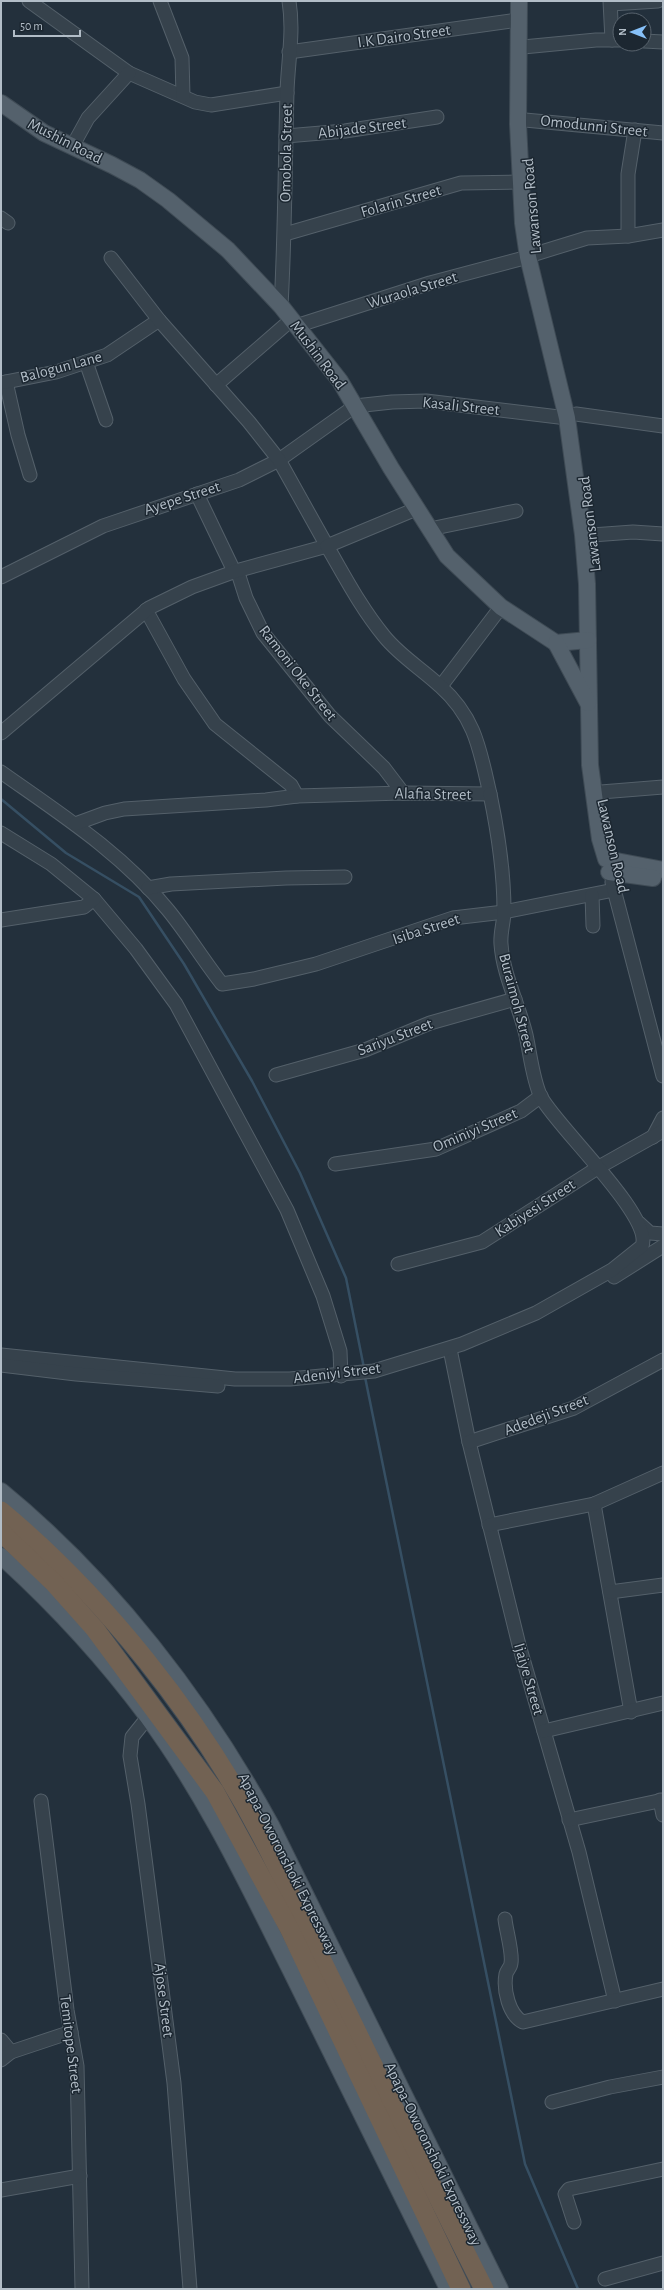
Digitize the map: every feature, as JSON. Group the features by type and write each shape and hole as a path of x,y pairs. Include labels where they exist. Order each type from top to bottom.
{"highway":[{"name":"Apapa-Oworonshoki Expressway","path":"1,1511 66,1570 108,1616 154,1671 216,1759 260,1834 484,2289"},
{"name":"Apapa-Oworonshoki Expressway","path":"1,1532 54,1583 95,1629 215,1792 288,1928 461,2289"}],"main road":[{"name":"Lawanson Road","path":"518,1 519,182 532,256 572,416 592,535 597,574 597,722 601,792 612,866"},
{"name":"Lawanson Road","path":"523,1 522,79 532,256"},
{"name":"Mushin Road","path":"1,103 39,129 140,180 168,200 228,250 281,306 293,323 328,365 355,406 416,509 447,556 501,607 556,643"},
{"name":"Lawanson Road","path":"572,416 587,584 590,766 600,839 612,866"},
{"path":"588,640 556,643 588,703"},
{"path":"612,866 663,870"},
{"path":"612,866 663,879"},
{"name":"Apapa-Oworonshoki Expressway","path":"1,1491 60,1545 151,1644 187,1692 249,1785 271,1825 500,2289"},
{"path":"1,1556 32,1584 101,1658 148,1717 211,1815 244,1878 448,2289"}],"street":[{"path":"160,1 182,58 183,96"},
{"name":"Omobola Street","path":"281,306 285,234 287,93 289,52 292,36 289,1"},
{"path":"612,15 610,3 658,1"},
{"path":"34,2 129,74 195,102 211,105 287,93"},
{"name":"I.K Dairo Street","path":"289,52 518,20"},
{"path":"523,47 612,40"},
{"path":"652,41 663,42"},
{"path":"72,147 88,118 129,74"},
{"name":"Abijade Street","path":"286,136 345,131 437,117"},
{"name":"Omodunni Street","path":"525,120 663,133"},
{"path":"628,236 628,174 635,130"},
{"name":"Folarin Street","path":"285,234 461,183 519,182"},
{"name":"Wuraola Street","path":"293,323 430,283 532,256 587,238 662,234"},
{"name":"Alafia Street","path":"75,824 105,813 124,810 266,800 297,796 403,793 490,794 476,736 463,712 441,686 400,654 384,636 353,593 279,460 159,320 111,258"},
{"name":"Balogun Lane","path":"4,382 56,372 107,355 159,320"},
{"path":"216,385 293,323"},
{"path":"86,362 106,420"},
{"path":"4,382 30,475"},
{"name":"Kasali Street","path":"355,406 392,402 426,401 663,426"},
{"name":"Ayepe Street","path":"1,577 103,526 239,480 279,460 355,406"},
{"name":"Ramoni Oke Street","path":"197,494 233,569 238,573 246,598 263,633 330,716 384,768 403,793"},
{"path":"1,733 146,610 192,587 236,571 327,546 416,509"},
{"path":"430,529 516,511"},
{"path":"592,535 633,532 663,534"},
{"path":"441,686 501,607"},
{"path":"146,610 184,679 215,724 291,785 297,796"},
{"path":"1,772 88,833 148,888 171,884 286,878 345,877"},
{"path":"601,792 663,787"},
{"name":"Buraimoh Street","path":"490,794 499,850 504,912 501,944 541,1096 563,1127 600,1167 637,1222"},
{"path":"1,833 51,864 94,900 136,949 176,1004 287,1210 323,1296 340,1351 344,1377"},
{"path":"612,866 614,890 663,1076"},
{"name":"Lawanson Road","path":"612,866 663,1046"},
{"name":"Isiba Street","path":"148,888 168,909 222,984 242,981 316,964 453,918 504,912 614,890"},
{"path":"592,895 593,926"},
{"path":"1,920 84,907 94,900"},
{"name":"Sariyu Street","path":"276,1075 365,1050 430,1024 515,999"},
{"name":"Ominiyi Street","path":"335,1164 436,1149 521,1111 541,1096"},
{"path":"658,1134 663,1118"},
{"name":"Kabiyesi Street","path":"398,1264 482,1242 600,1167 658,1134"},
{"path":"637,1222 650,1232 663,1234"},
{"name":"Adeniyi Street","path":"399,1367 462,1344 536,1313 612,1270 642,1246 644,1237 637,1222"},
{"name":"Adeniyi Street","path":"1,1365 76,1374 233,1387 290,1388 399,1367 451,1354 541,1317 634,1267 663,1246"},
{"name":"Ijaiye Street","path":"451,1354 469,1442 519,1645 569,1820 614,2001"},
{"name":"Adeniyi Street","path":"1,1355 235,1379 344,1377"},
{"name":"Adedeji Street","path":"469,1442 574,1408 663,1360"},
{"path":"489,1525 594,1504 663,1473"},
{"path":"594,1504 631,1712"},
{"path":"610,1592 663,1585"},
{"path":"544,1731 631,1712 663,1703"},
{"name":"Ajose Street","path":"148,1717 132,1737 130,1756 138,1804 174,2083 190,2289"},
{"path":"569,1820 661,1800 663,1815"},
{"name":"Temitope Street","path":"41,1801 71,2032 77,2066 82,2289"},
{"path":"504,1919 511,1962 506,1975 506,1989 516,2018 523,2022 663,1989"},
{"path":"1,2040 6,2056 71,2032"},
{"path":"552,2102 610,2087 663,2077"},
{"path":"574,2222 565,2194 569,2189 663,2169"},
{"path":"1,2190 80,2176"},
{"path":"605,2279 663,2263"}],"waterway":[{"path":"1,799 66,853 139,897 184,964 252,1081 300,1173 346,1278 364,1368"},
{"path":"365,1377 525,2164 578,2289"}]}
